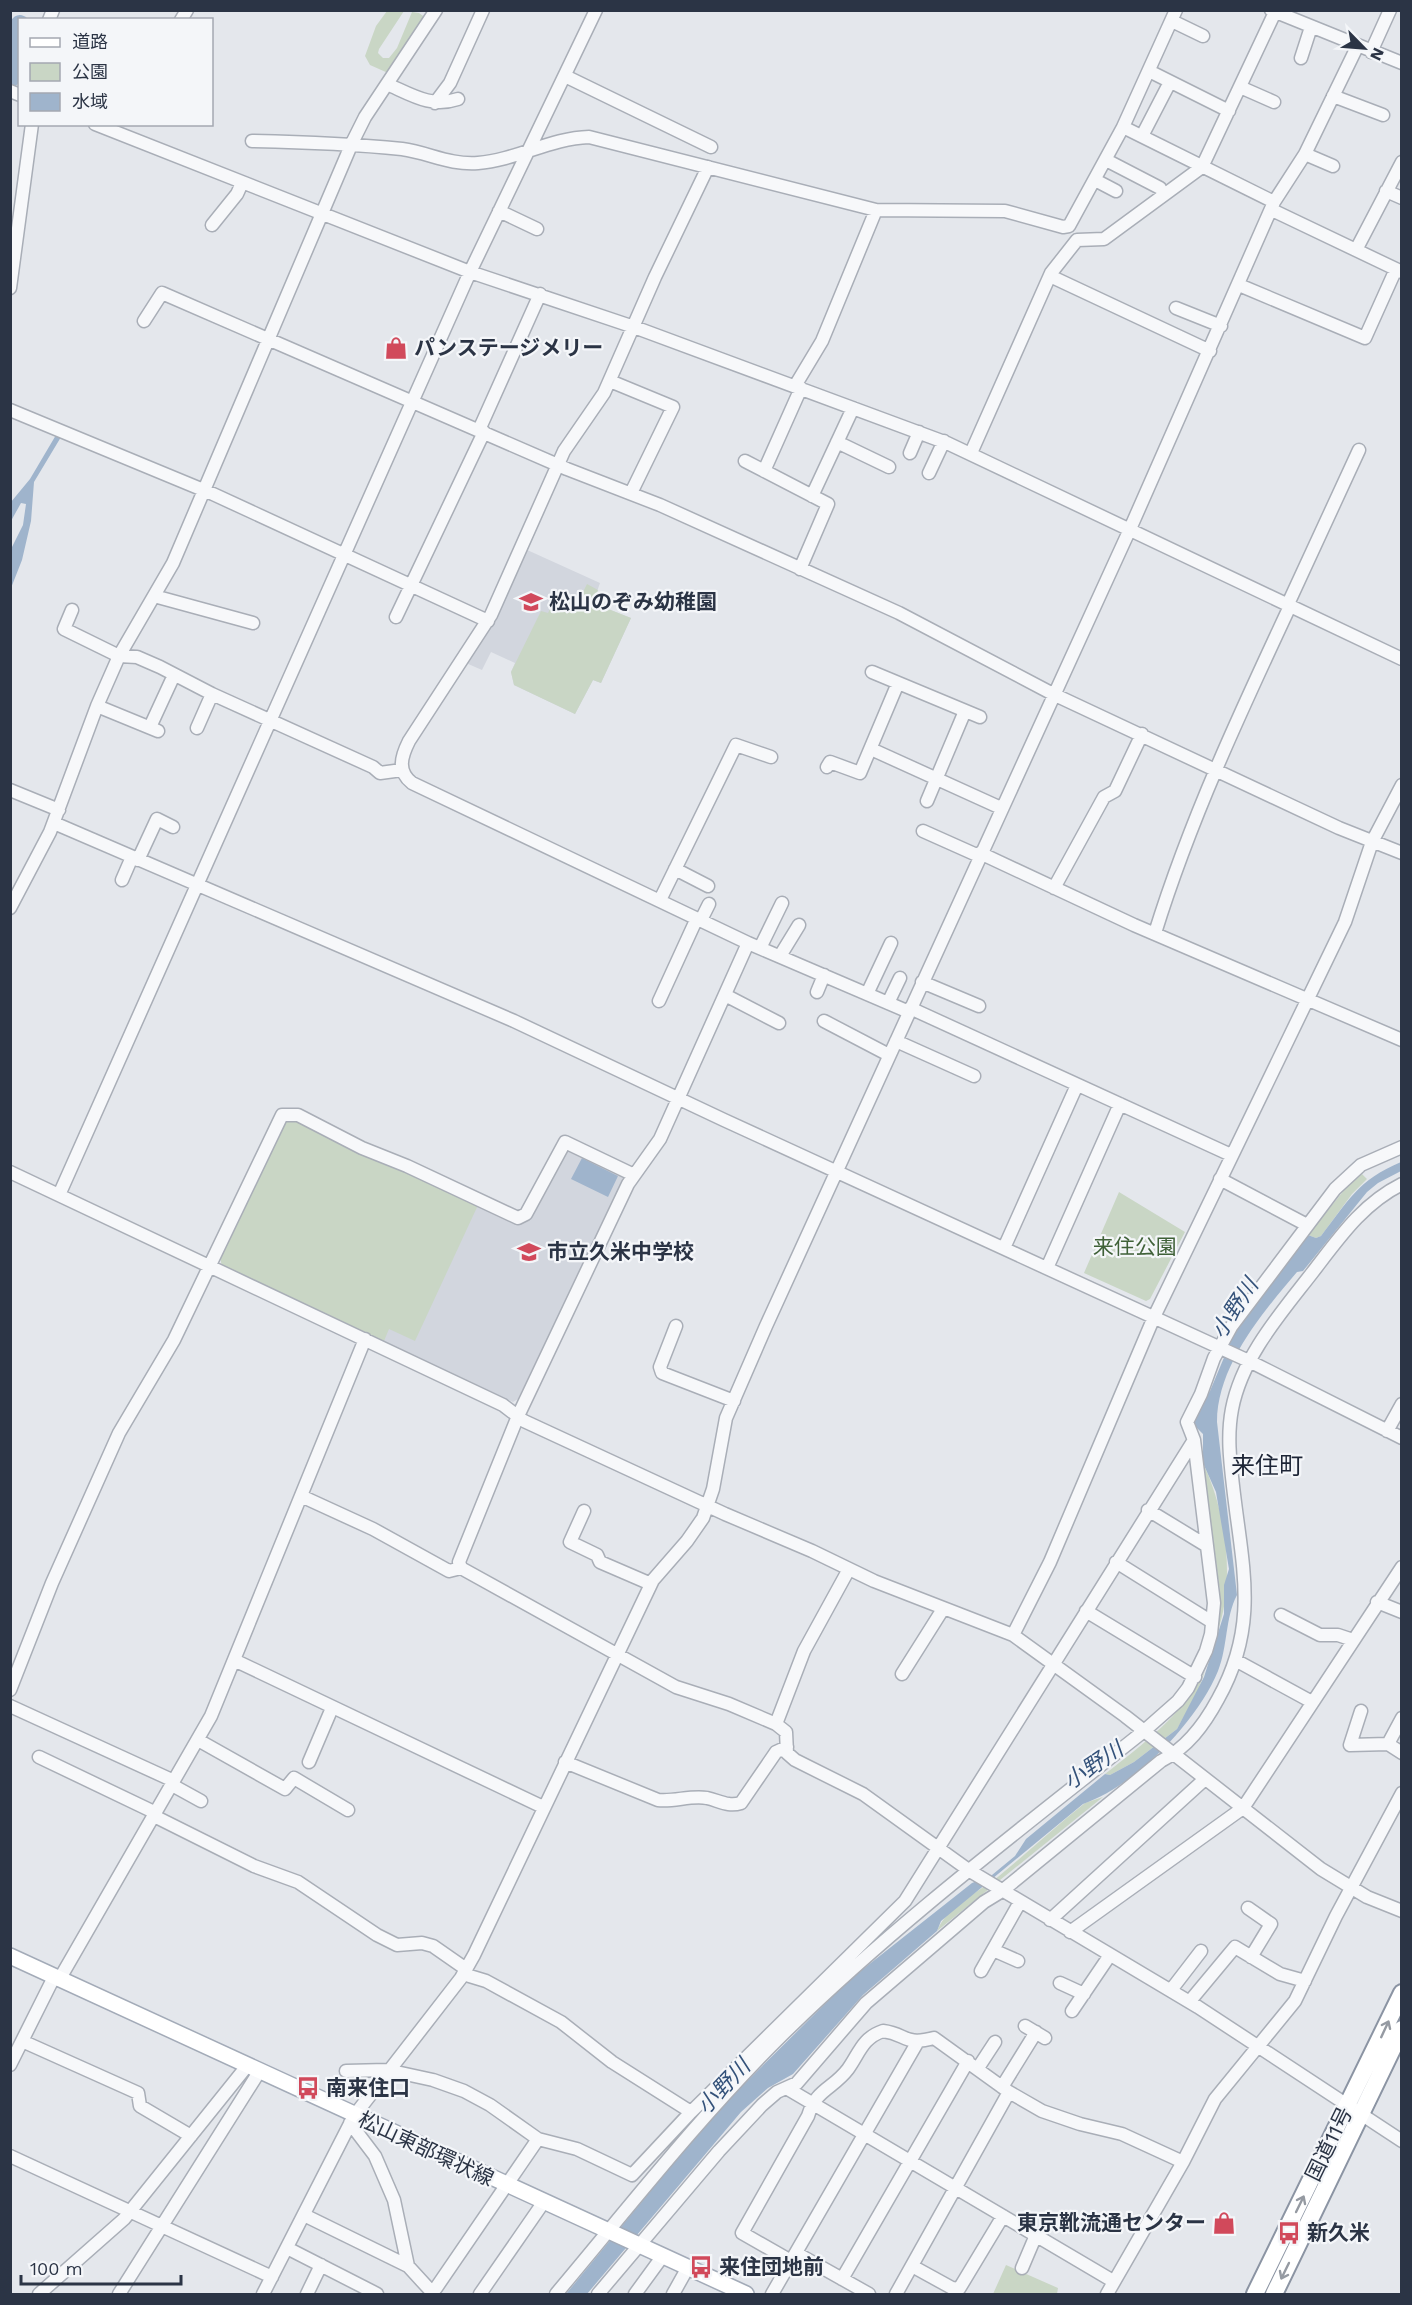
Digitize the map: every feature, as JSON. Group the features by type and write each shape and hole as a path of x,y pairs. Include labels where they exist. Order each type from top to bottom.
{"highway":[{"name":"国道11号","path":"1274,2295 1354,2111 1401,1993"},
{"name":"国道11号","path":"1255,2295 1354,2111 1401,2030"}],"main road":[{"name":"松山東部環状線","path":"10,1956 253,2069 352,2120 507,2186 746,2295"}],"street":[{"path":"10,908 54,823 97,706 120,656 173,563 352,143 387,84 436,10"},
{"path":"435,103 450,83 483,10"},
{"path":"59,1195 195,885 470,272 596,10"},
{"path":"1371,52 1390,10"},
{"path":"971,453 1050,276 1077,240 1104,239 1202,167 1274,11 1357,47 1401,63"},
{"path":"252,141 352,143 414,151 450,163 480,163 561,141 589,137 876,210 1005,211 1026,218 1069,226 1123,127 1174,16 1203,36"},
{"path":"1301,58 1311,27"},
{"path":"263,2295 352,2120 387,2070 465,1972 651,1584 695,1530 707,1505 726,1418 909,1010 1130,529 1273,206 1305,154 1357,47"},
{"path":"1149,71 1229,111"},
{"path":"565,76 711,147"},
{"path":"1142,136 1170,82"},
{"path":"387,84 430,104 445,104 458,99"},
{"path":"1240,87 1274,102"},
{"path":"1333,96 1383,115"},
{"path":"10,288 32,126"},
{"path":"100,126 470,272 634,327 944,441 1401,659"},
{"path":"1123,127 1356,250 1399,270 1365,338 1239,285"},
{"path":"1305,154 1334,166"},
{"path":"1106,160 1160,188"},
{"path":"1356,250 1401,162"},
{"path":"708,167 654,277 610,381 558,464 489,621 410,741 403,753 402,770 412,783 754,945 909,1010 1231,1155"},
{"path":"1095,180 1116,190"},
{"path":"212,225 237,194 242,183"},
{"path":"1386,191 1401,198"},
{"path":"764,471 798,387 822,341 876,210"},
{"path":"499,211 537,229"},
{"path":"1050,276 1210,351"},
{"path":"144,321 162,293 558,464 631,493 899,613 1053,694 1372,842 1401,853"},
{"path":"396,617 481,431 540,294"},
{"path":"1176,308 1221,326"},
{"path":"610,381 673,407 631,493"},
{"path":"812,496 853,408"},
{"path":"10,410 203,490 489,621"},
{"path":"910,453 919,432"},
{"path":"929,473 944,441"},
{"path":"837,442 889,467"},
{"path":"1155,933 1169,888 1215,768 1359,450"},
{"path":"745,461 828,504 800,569"},
{"path":"154,596 253,623"},
{"path":"72,610 64,629 120,656 137,657 212,694 373,767 380,773 402,770"},
{"path":"872,672 980,717"},
{"path":"97,706 154,729 174,675"},
{"path":"827,767 830,762 860,773 898,683"},
{"path":"197,728 212,694"},
{"path":"927,801 964,711"},
{"path":"1054,888 1104,797 1115,791 1142,734"},
{"path":"660,900 736,745 771,757"},
{"path":"871,749 1001,808"},
{"path":"1013,1635 1075,1504 1154,1317 1345,922 1372,842 1401,785"},
{"path":"10,790 59,810"},
{"path":"122,880 157,819 173,827"},
{"path":"54,823 514,1021 1248,1361 1401,1438"},
{"path":"923,831 1401,1040"},
{"path":"675,869 708,886"},
{"path":"461,1568 459,1562 518,1416 634,1175 660,1139 725,995 782,903"},
{"path":"658,1001 699,919 709,904"},
{"path":"780,956 799,925"},
{"path":"867,994 891,943"},
{"path":"817,992 824,975"},
{"path":"888,1003 900,978"},
{"path":"922,982 979,1006"},
{"path":"725,995 779,1023"},
{"path":"824,1021 889,1055"},
{"path":"896,1041 974,1076"},
{"path":"1004,1248 1077,1085"},
{"path":"1047,1268 1120,1104"},
{"path":"10,1690 52,1583 118,1433 174,1340 211,1266 278,1120 288,1113 298,1115 362,1148 407,1166 518,1218 526,1214 565,1142 634,1175"},
{"path":"556,2295 704,2116 782,2035 862,1961 1145,1732 1178,1701 1195,1677 1206,1651 1214,1603 1194,1440 1186,1422 1220,1349 1251,1299 1335,1189 1362,1166 1401,1147"},
{"path":"10,1172 503,1404 518,1416 575,1446 849,1569 943,1609 1013,1635 1054,1662 1173,1753 1295,1851 1352,1889 1401,1911"},
{"path":"1220,1179 1307,1225"},
{"path":"598,2295 636,2245 762,2105 777,2092 788,2089 832,2044 866,2003 984,1902 1173,1753 1200,1728 1210,1714 1237,1661 1243,1639 1246,1609 1229,1452 1232,1408 1248,1361 1270,1328 1365,1207 1401,1184"},
{"path":"676,1326 660,1367 662,1372 734,1401"},
{"path":"10,2065 57,1978 212,1716 365,1339"},
{"path":"1387,1431 1401,1404"},
{"path":"346,2071 387,2070 433,2080 476,2096 538,2139 577,2149 632,2175 691,2112 899,1908 1194,1440"},
{"path":"301,1496 373,1529 449,1570 461,1568 676,1687 722,1701 776,1724 786,1732 787,1753 795,1760 870,1798 937,1849 972,1872 1190,2001 1401,2141"},
{"path":"1148,1510 1207,1546"},
{"path":"584,1511 570,1542 597,1555 600,1562 651,1584"},
{"path":"1116,1562 1212,1622"},
{"path":"1070,1932 1243,1808 1401,1567"},
{"path":"776,1724 804,1651 849,1569"},
{"path":"1377,1602 1401,1612"},
{"path":"902,1674 943,1609"},
{"path":"1086,1611 1195,1677"},
{"path":"1281,1615 1320,1635 1338,1635 1353,1640"},
{"path":"234,1660 543,1807"},
{"path":"1237,1661 1312,1702"},
{"path":"10,1706 173,1783 201,1801"},
{"path":"309,1762 332,1708"},
{"path":"1361,1711 1350,1745 1388,1744 1401,1753"},
{"path":"1388,1744 1401,1718"},
{"path":"198,1740 285,1789 294,1778 348,1810"},
{"path":"565,1762 658,1800 673,1802 697,1797 731,1806 741,1803 776,1752 786,1747"},
{"path":"39,1757 254,1866 298,1881 377,1935 397,1945 422,1943 433,1946 465,1972 561,2022 612,2062 691,2112"},
{"path":"1050,1920 1205,1779"},
{"path":"1107,2295 1183,2162 1215,2099 1295,2001 1401,1793"},
{"path":"981,1971 1020,1902"},
{"path":"1251,1957 1271,1924 1255,1909"},
{"path":"1190,2001 1234,1947 1280,1974 1305,1981"},
{"path":"993,1950 1018,1961"},
{"path":"1171,1990 1201,1951"},
{"path":"1072,2011 1110,1955"},
{"path":"1060,1983 1083,1994"},
{"path":"869,2295 842,2279 742,2233 808,2116 816,2096 848,2069 856,2053 877,2033 889,2032 908,2042 917,2043 934,2038 1006,2090 1042,2111 1080,2124 1122,2134 1183,2162"},
{"path":"896,2295 957,2189 1036,2032"},
{"path":"22,2041 138,2092 140,2106 191,2136"},
{"path":"842,2279 910,2161 973,2065 995,2042"},
{"path":"772,2295 917,2043"},
{"path":"39,2295 130,2212 191,2136 253,2069"},
{"path":"119,2295 253,2069"},
{"path":"788,2089 1113,2281"},
{"path":"352,2120 375,2156 394,2200 408,2266"},
{"path":"304,2215 408,2266 430,2290 435,2288 538,2139"},
{"path":"10,2156 161,2227 179,2232 272,2277"},
{"path":"480,2295 543,2203"},
{"path":"912,2266 958,2289 1003,2216"},
{"path":"1022,2268 1036,2235"},
{"path":"287,2248 321,2265 362,2291 377,2295"},
{"path":"635,2295 662,2257"},
{"path":"307,2295 321,2265"},
{"path":"673,2295 687,2269"}],"shaded area":[{"path":"525,549 600,583 593,603 631,618 601,683 593,680 575,714 514,685 511,672 515,663 491,652 482,670 466,663"},
{"path":"279,1125 522,1223 528,1217 564,1147 626,1175 518,1399 513,1402 266,1287"}],"green space":[{"path":"387,11 404,11 379,49 378,53 383,58 389,58 397,48 412,12 419,13 426,18 388,73 370,65 365,56 376,26"},
{"path":"587,584 598,590 593,603 631,618 601,683 593,680 575,714 514,685 511,672 541,611 548,613 558,593 578,602"},
{"path":"291,1117 479,1203 415,1341 389,1329 384,1341 222,1267 220,1257 279,1125"},
{"path":"1362,1174 1367,1179 1352,1194 1321,1236 1316,1238 1308,1235 1345,1189"},
{"name":"来住公園","path":"1119,1192 1185,1232 1150,1299 1146,1301 1084,1273"},
{"path":"1203,1463 1218,1503 1226,1547 1226,1591 1217,1633 1220,1592"},
{"path":"1205,1671 1197,1693 1177,1729 1134,1762 1110,1775 1105,1774 1148,1740 1174,1715 1196,1687"},
{"path":"1103,1797 937,1931 948,1914 964,1900 999,1876 1085,1803"},
{"path":"1006,2265 1058,2288 1057,2294 993,2294"}],"water":[{"path":"56,435 61,437 34,482 31,521 22,560 11,588 11,549 23,525 26,504 21,503 11,521 11,502 30,479"},
{"path":"582,1158 618,1176 608,1197 571,1179"},
{"path":"1401,1162 1401,1171 1378,1183 1367,1192 1303,1271 1297,1272 1270,1304 1244,1341 1225,1381 1219,1401 1217,1422 1237,1595 1230,1613 1224,1652 1218,1671 1195,1711 1180,1731 1143,1767 1123,1783 1083,1804 941,1921 937,1931 863,1995 793,2074 768,2088 741,2112 587,2294 566,2294 713,2115 848,1981 972,1883 992,1875 1015,1856 1026,1839 1105,1774 1110,1775 1134,1762 1177,1729 1204,1677 1224,1614 1224,1585 1229,1569 1216,1492 1203,1463 1203,1434 1193,1424 1194,1418 1210,1391 1233,1336 1308,1235 1316,1238 1321,1236 1364,1184"}],"waterway":[{"path":"10,78 18,36"}],"place":[{"name":"パンステージメリー","path":"396,348"},
{"name":"松山のぞみ幼稚園","path":"531,602"},
{"name":"市立久米中学校","path":"529,1252"},
{"name":"南来住口","path":"308,2088"},
{"name":"東京靴流通センター","path":"1224,2223"},
{"name":"新久米","path":"1289,2233"},
{"name":"来住団地前","path":"701,2267"}],"district":[{"name":"来住町","path":"1267,1466"}],"water label":[{"name":"小野川","path":"1234,1308"},
{"name":"小野川","path":"1093,1765"},
{"name":"小野川","path":"723,2086"}]}
